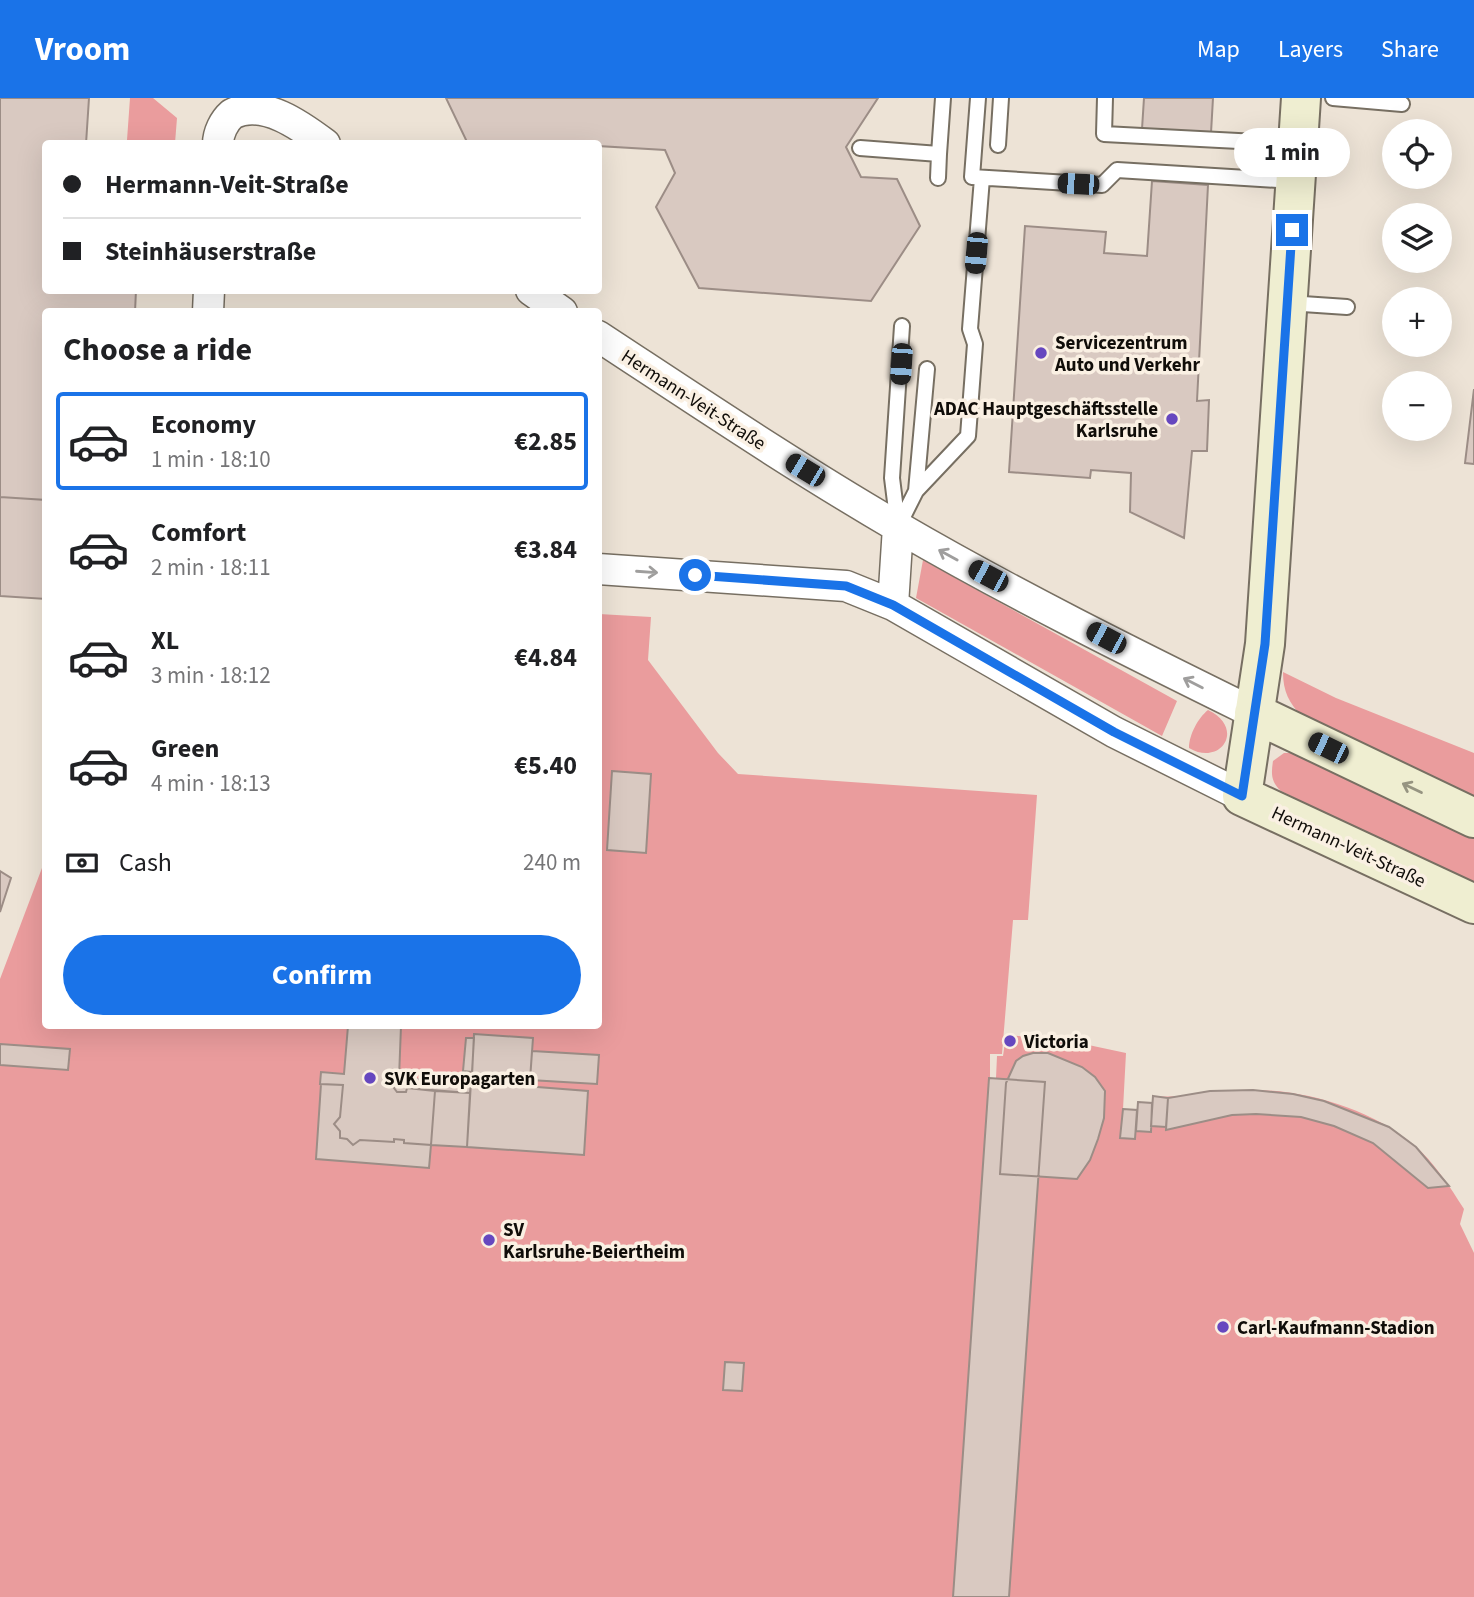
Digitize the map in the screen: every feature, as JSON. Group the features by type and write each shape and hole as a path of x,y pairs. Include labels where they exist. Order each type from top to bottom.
{"street":[{"path":"1242,796 1265,644 1301,98"},
{"path":"219,140 226,120 249,102 284,113 320,140"},
{"path":"537,294 556,308"},
{"name":"Hermann-Veit-Straße","path":"602,339 702,406 898,527 1094,632 1254,713 1474,818"},
{"path":"893,605 898,527"},
{"name":"Hermann-Veit-Straße","path":"602,569 846,586 893,605 1114,732 1242,796 1474,904"}],"lane":[{"path":"937,178 943,98"},
{"path":"978,98 972,177 1102,185 1117,170 1297,163"},
{"path":"998,145 1001,98"},
{"path":"1105,98 1104,134 1297,163"},
{"path":"1333,98 1402,104"},
{"path":"859,148 939,153"},
{"path":"898,527 916,491 968,436 975,344 970,329 982,178"},
{"path":"1287,303 1347,307"},
{"path":"898,527 892,478 902,326"},
{"path":"916,491 926,369"}],"shaded area":[{"path":"130,98 153,98 177,118 175,140 127,140"},
{"path":"923,560 1177,701 1162,736 916,598"},
{"name":"SV Karlsruhe-Beiertheim","path":"602,614 651,617 648,660 718,753 738,774 1037,795 1028,920 1013,920 1002,1054 990,1054 990,1078 996,1078 997,1056 1003,1056 1006,1035 1065,1040 1126,1053 1123,1109 1137,1110 1138,1102 1152,1103 1153,1096 1249,1090 1292,1093 1336,1104 1378,1121 1397,1132 1428,1159 1464,1209 1460,1224 1474,1253 1474,1597 0,1597 0,979 42,868 42,1029 602,1029"},
{"path":"1283,672 1336,698 1474,753 1474,799 1302,717 1288,696"},
{"path":"1208,710 1226,726 1227,735 1225,743 1219,749 1211,753 1201,753 1189,748 1189,743 1195,727"},
{"path":"1284,753 1296,753 1474,838 1474,883 1384,843 1281,791 1274,781 1272,770 1273,761"}],"building":[{"path":"0,98 89,98 86,140 42,140 42,294 136,294 135,308 42,308 42,500 0,497"},
{"path":"446,98 878,98 846,147 861,177 897,179 920,226 871,301 699,288 656,207 675,173 665,150 602,146 602,140 466,140"},
{"path":"1144,98 1213,98 1211,133 1142,129"},
{"path":"1152,181 1208,185 1197,401 1209,400 1207,451 1192,451 1184,538 1130,512 1131,473 1091,470 1090,478 1009,472 1025,226 1106,232 1104,253 1147,256"},
{"path":"1474,389 1474,464 1465,463"},
{"path":"0,497 42,500 42,599 0,596"},
{"path":"612,771 651,774 646,853 607,850"},
{"path":"0,871 11,878 0,912"},
{"path":"348,1029 401,1029 399,1078 395,1078 394,1088 397,1092 406,1092 407,1088 435,1091 431,1145 404,1143 404,1140 394,1139 394,1142 360,1140 353,1145 347,1139 340,1138 340,1131 334,1124 340,1117 343,1085 320,1084 321,1072 344,1074"},
{"path":"474,1034 533,1038 530,1080 472,1076"},
{"path":"466,1038 474,1038 472,1072 463,1071"},
{"path":"0,1044 70,1049 68,1070 0,1065"},
{"path":"532,1051 599,1055 597,1084 530,1080"},
{"path":"1033,1053 1048,1053 1082,1067 1095,1077 1105,1091 1104,1118 1098,1139 1090,1160 1077,1179 1000,1174 1006,1083 1016,1061"},
{"path":"395,1078 471,1082 470,1093 407,1088 406,1092 397,1092 394,1088"},
{"path":"989,1078 1045,1082 1009,1597 953,1597"},
{"path":"471,1082 588,1091 584,1155 467,1147"},
{"path":"321,1084 343,1085 340,1117 334,1124 340,1131 340,1138 347,1139 353,1145 360,1140 394,1142 394,1139 404,1140 404,1143 431,1145 429,1168 316,1159"},
{"path":"1253,1090 1293,1094 1324,1101 1389,1127 1416,1147 1449,1186 1428,1188 1373,1143 1334,1126 1301,1117 1232,1115 1166,1130 1168,1098 1210,1091"},
{"path":"435,1091 470,1093 467,1147 431,1145"},
{"path":"1153,1096 1168,1098 1166,1127 1151,1126"},
{"path":"1138,1102 1152,1103 1151,1132 1136,1131"},
{"path":"1123,1109 1137,1110 1135,1139 1120,1138"},
{"path":"725,1362 744,1363 742,1391 723,1390"}],"place":[{"name":"Servicezentrum Auto und Verkehr","path":"1041,353"},
{"name":"ADAC Hauptgeschäftsstelle Karlsruhe","path":"1172,419"},
{"name":"Victoria","path":"1010,1041"},
{"name":"SVK Europagarten","path":"370,1078"},
{"name":"SV Karlsruhe-Beiertheim","path":"489,1240"},
{"name":"Carl-Kaufmann-Stadion","path":"1223,1327"}],"route":[{"path":"695,575 846,586 893,605 1114,732 1242,796 1264,659 1292,230"}]}
